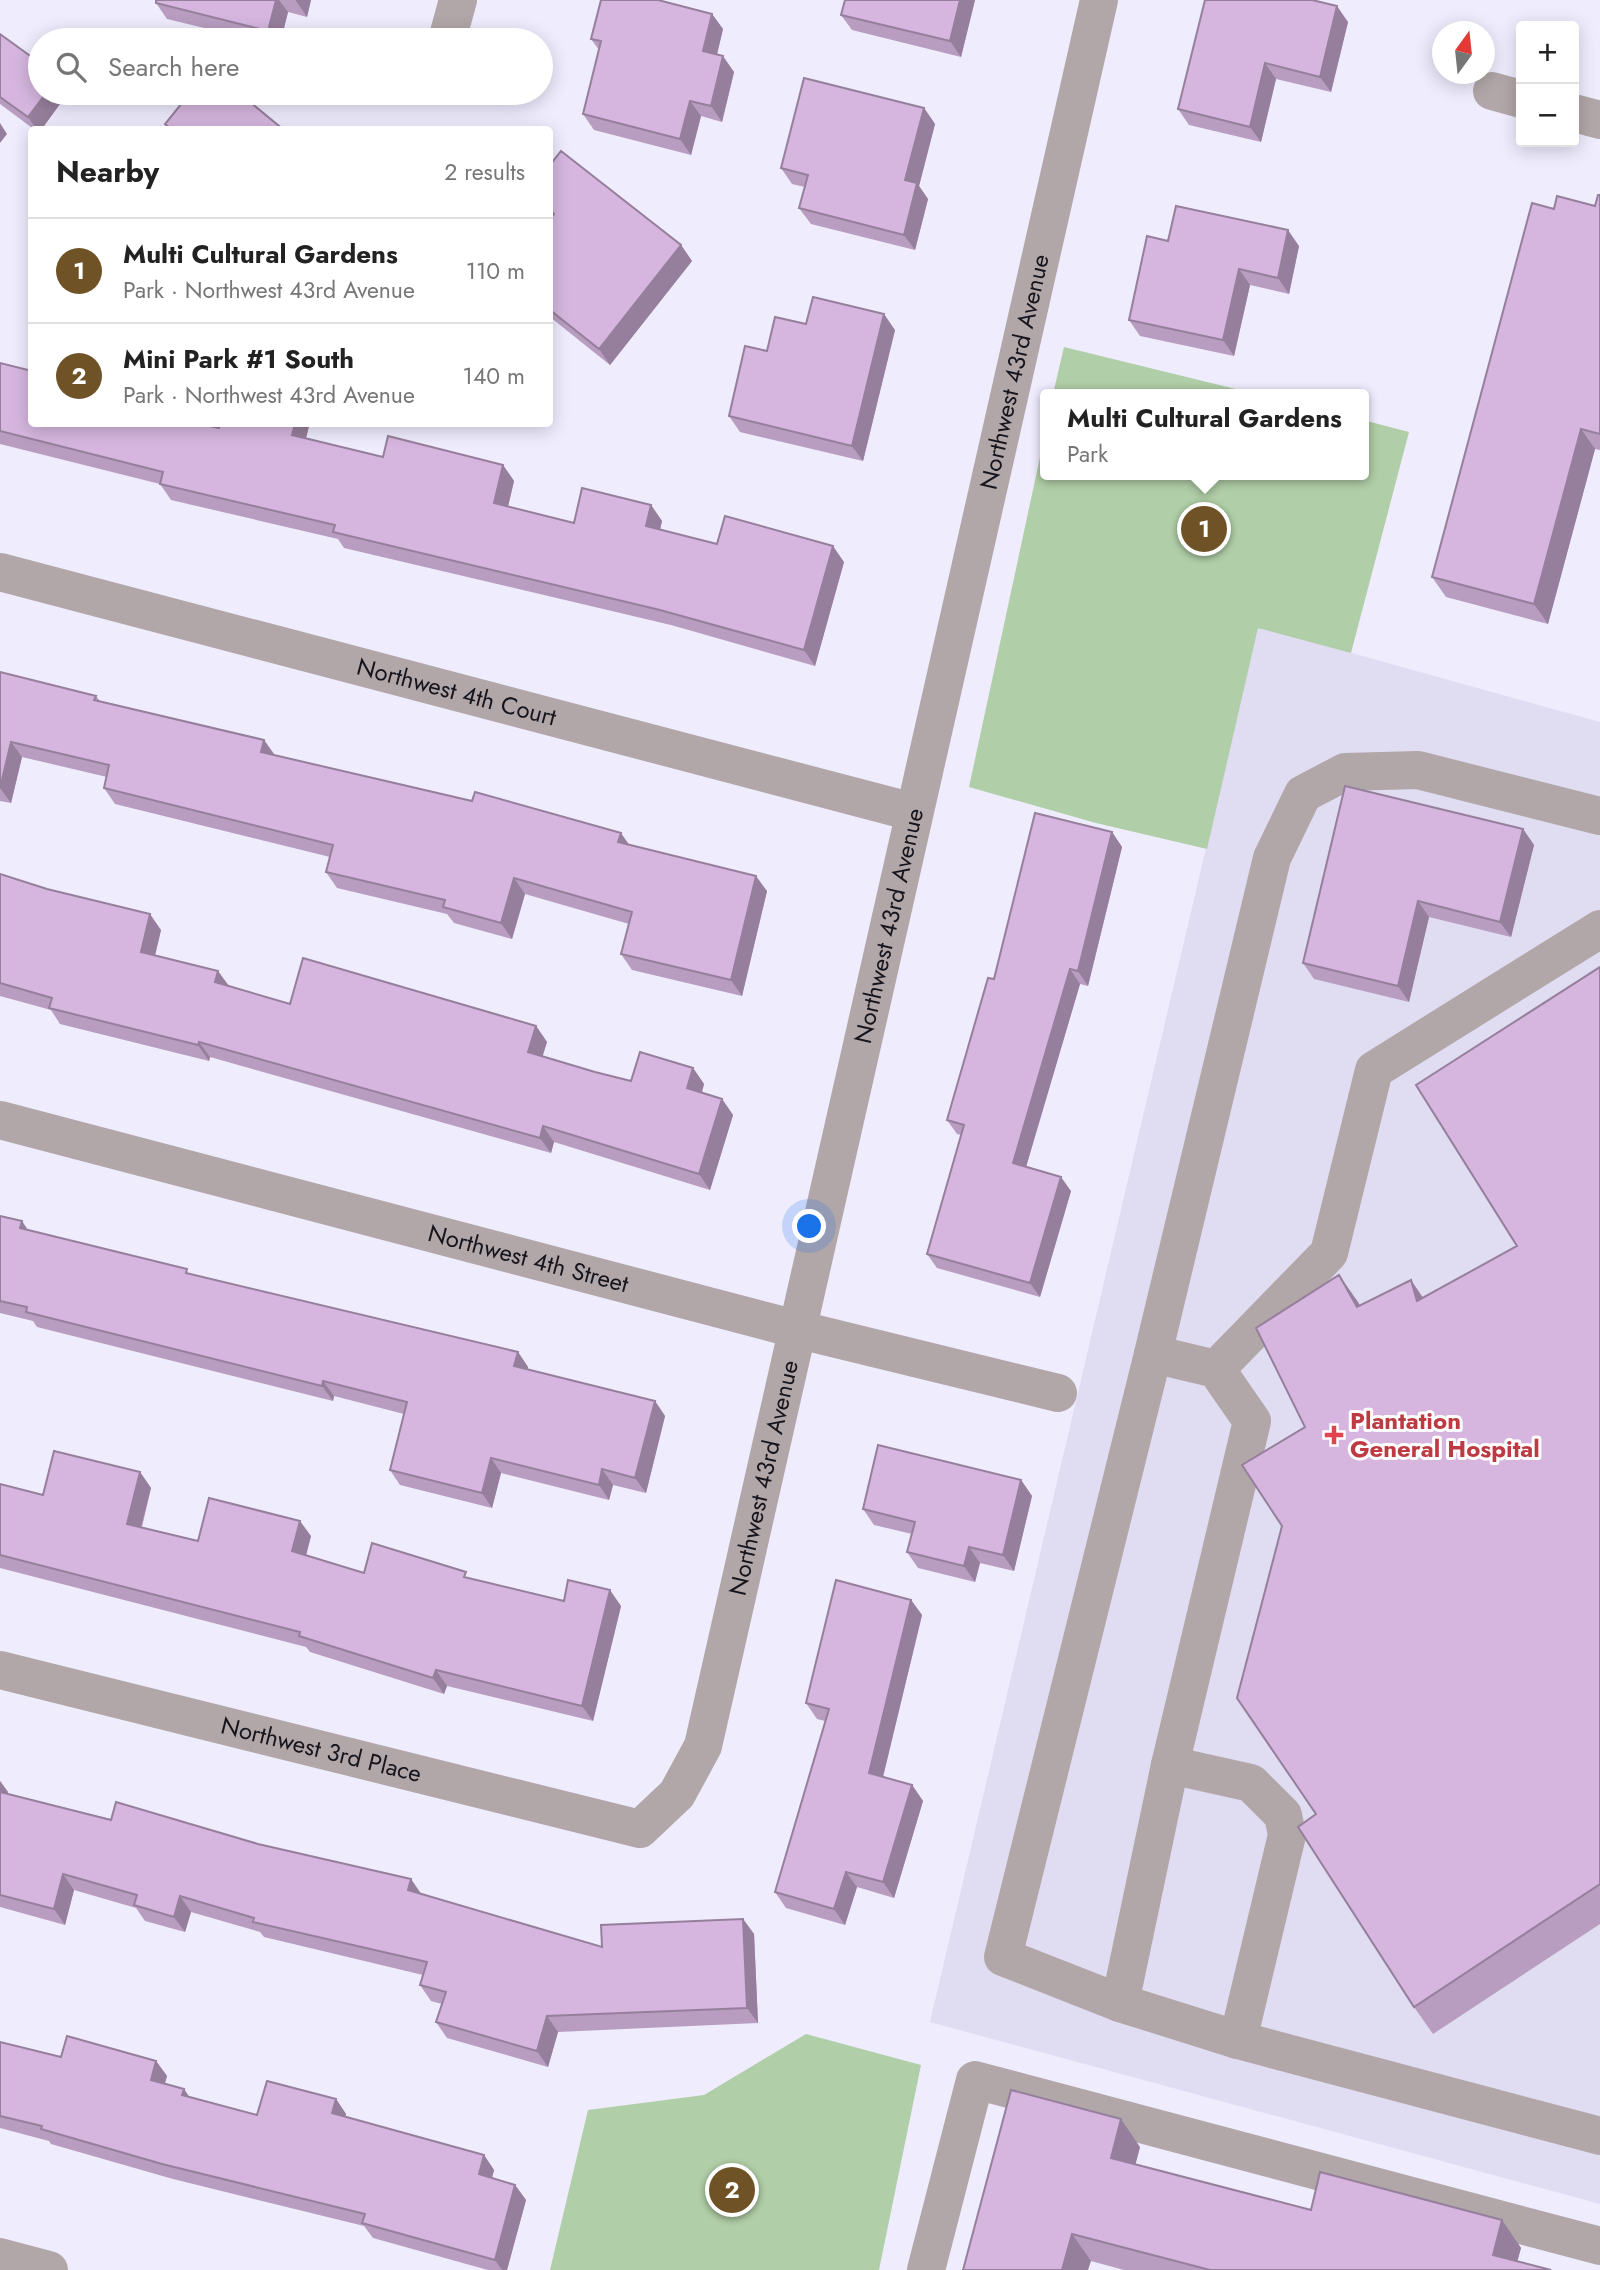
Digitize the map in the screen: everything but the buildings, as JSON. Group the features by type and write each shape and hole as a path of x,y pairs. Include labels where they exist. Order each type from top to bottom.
{"street":[{"path":"450,28 458,0"},
{"name":"Northwest 43rd Avenue","path":"640,1829 677,1794 703,1745 1099,0"},
{"path":"1579,114 1600,120"},
{"name":"Northwest 4th Court","path":"0,572 913,812"},
{"path":"1600,816 1418,770 1345,772 1303,794 1272,858 1153,1354 1003,1957 1120,2003 1238,2040 1600,2136"},
{"path":"1216,1369 1329,1253 1374,1070 1600,929"},
{"name":"Northwest 4th Street","path":"0,1120 796,1329 1058,1394"},
{"path":"1120,2003 1170,1765 1252,1421 1216,1369 1153,1354"},
{"name":"Northwest 3rd Place","path":"0,1670 640,1829"},
{"path":"1170,1765 1251,1783 1283,1815 1287,1835 1238,2040"},
{"path":"926,2270 975,2080 1600,2246"}],"shaded area":[{"name":"Plantation General Hospital","path":"1258,627 1600,722 1600,2204 930,2022"}],"green space":[{"path":"1064,347 1236,389 1054,389"},
{"path":"1369,422 1409,432 1351,653 1258,628 1207,849 1096,823 969,787 1040,457 1040,480 1369,480"},
{"path":"806,2034 921,2065 879,2270 550,2270 588,2110 704,2095"}],"place":[{"name":"Multi Cultural Gardens","path":"1204,529"},
{"name":"Plantation General Hospital","path":"1334,1435"},
{"name":"Mini Park #1 South","path":"732,2190"}]}
